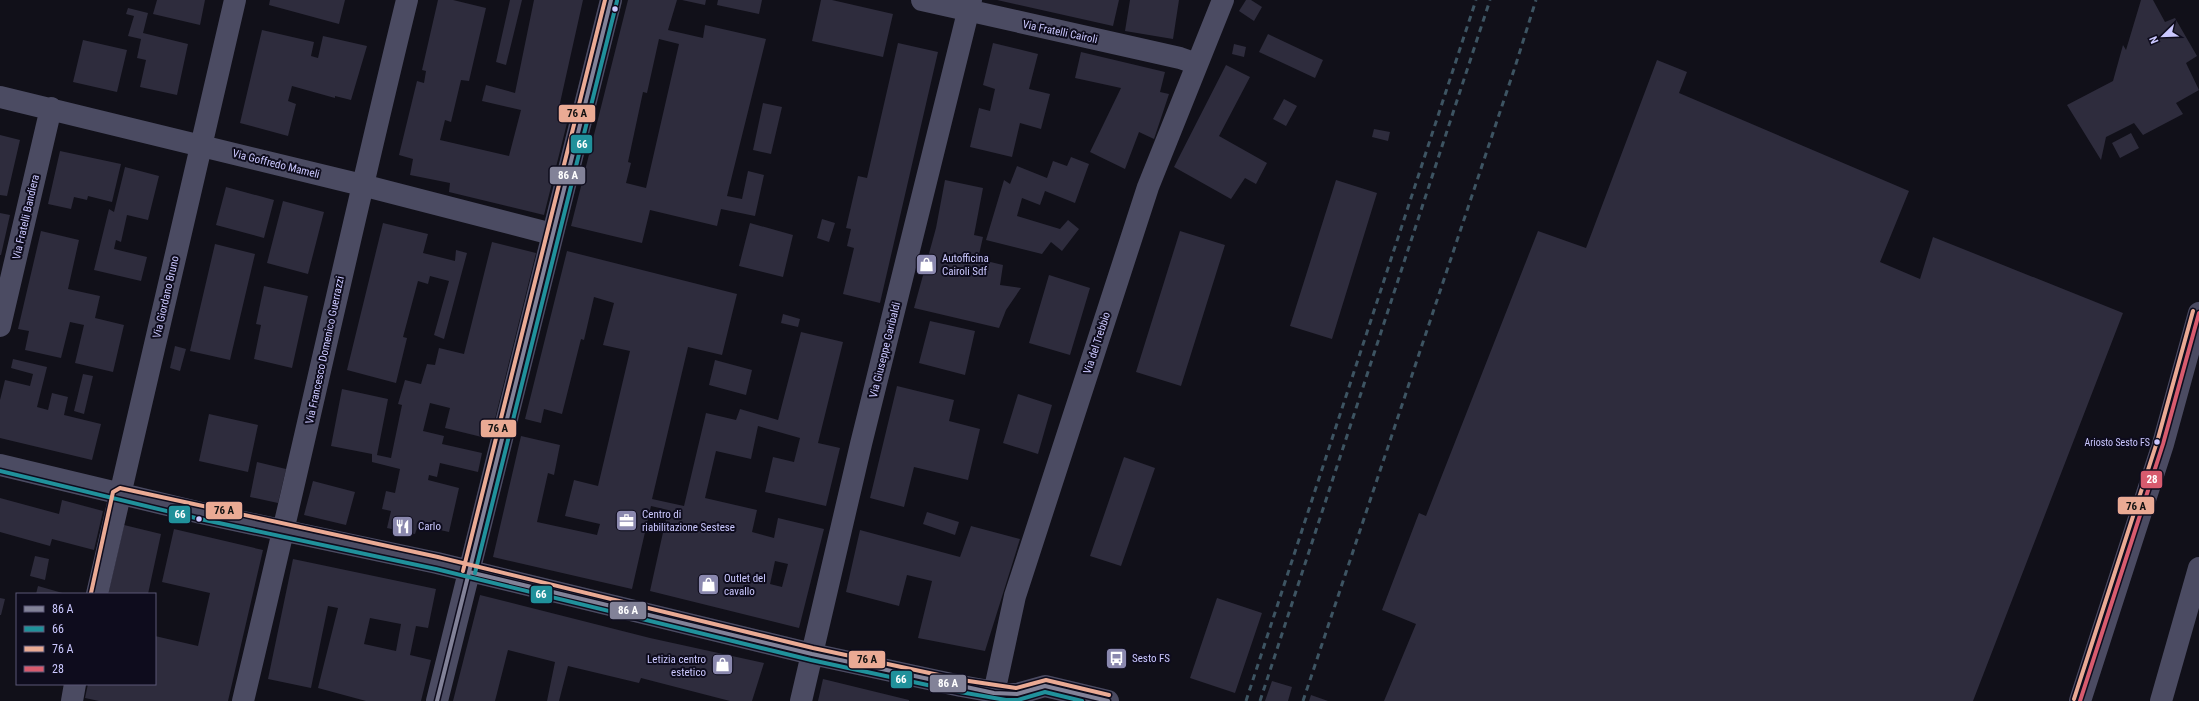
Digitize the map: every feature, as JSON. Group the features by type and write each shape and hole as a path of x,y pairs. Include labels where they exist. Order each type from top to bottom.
{"street":[{"name":"Via Giordano Bruno","path":"96,593 235,0"},
{"name":"Via Francesco Domenico Guerrazzi","path":"243,701 284,531 362,185 407,0"},
{"path":"437,701 552,234 612,0"},
{"name":"Via Fratelli Cairoli","path":"922,0 970,6 1180,58 1197,64"},
{"name":"Via del Trebbio","path":"995,697 1015,596 1148,187 1223,0"},
{"name":"Via Giuseppe Garibaldi","path":"801,701 861,444 970,6"},
{"name":"Via Goffredo Mameli","path":"0,97 51,108 201,147 362,185 552,234"},
{"name":"Via Fratelli Bandiera","path":"0,326 51,108"},
{"path":"2080,701 2158,459 2199,313"},
{"path":"0,465 119,494 469,572 995,697 1017,694 1045,686 1108,701"},
{"path":"2161,701 2199,568"},
{"path":"72,701 76,685"}],"building":[{"path":"157,0 205,0 200,25 153,14"},
{"path":"270,0 345,0 339,24 269,5"},
{"path":"438,0 453,0 486,8 469,81 461,80 451,122 445,120 440,140 509,156 521,110 482,101 486,85 515,93 534,0 583,0 560,103 571,107 544,215 449,192 450,183 410,175 413,159 399,155 417,81 424,83 426,71 422,70"},
{"path":"510,0 522,0 506,65 496,62"},
{"path":"628,0 677,0 668,30 703,38 705,25 766,39 727,196 742,199 748,171 764,175 755,216 721,209 717,226 650,210 642,243 571,226","holes":["659,39 679,44 646,188 626,183 631,163 628,162 643,92 647,93"]},
{"path":"682,0 706,0 705,5"},
{"path":"718,0 762,0 759,14 717,5"},
{"path":"821,0 832,0 893,14 883,57 812,41"},
{"path":"997,0 1119,0 1113,26"},
{"path":"1130,0 1179,0 1173,39 1125,31"},
{"path":"1246,0 1251,0 1262,7 1254,21 1239,11"},
{"path":"2141,0 2153,0 2165,22 2175,18 2197,56 2186,63 2199,90 2176,103 2183,114 2143,135 2134,123 2106,137 2101,160 2067,105 2113,81 2123,45 2126,50"},
{"path":"128,8 148,13 143,33 188,44 177,95 140,87 146,60 137,58 141,39 128,36 134,16 126,14"},
{"path":"262,30 314,42 311,56 318,58 323,36 367,46 351,100 335,96 335,98 292,86 288,101 296,104 288,136 240,123"},
{"path":"1268,34 1323,60 1315,78 1259,52"},
{"path":"83,40 127,50 117,92 73,82"},
{"path":"898,43 938,52 880,303 843,294 854,248 847,246 851,229 846,228 858,176 867,178"},
{"path":"993,43 1038,54 1029,89 1050,94 1041,129 1020,123 1012,157 970,147 979,108 990,111 995,89 983,85"},
{"path":"1234,44 1246,47 1244,57 1232,54"},
{"path":"1081,52 1165,72 1160,92 1169,94 1154,139 1139,132 1125,169 1090,152 1121,88 1075,78"},
{"path":"1657,60 1687,72 1679,93 1909,191 1880,262 1920,279 1933,237 2123,313 1973,701 1384,701 1416,624 1382,610 1419,513 1426,516 1538,231 1586,248"},
{"path":"1226,65 1250,77 1219,136 1267,163 1256,184 1245,178 1231,199 1174,167"},
{"path":"1284,99 1297,106 1286,126 1273,119"},
{"path":"763,103 782,107 771,154 753,150"},
{"path":"1374,129 1390,132 1388,141 1372,137"},
{"path":"2131,133 2139,148 2120,158 2112,143"},
{"path":"0,135 20,140 7,196 0,195"},
{"path":"60,151 121,164 112,202 88,196 87,200 74,197 71,209 48,204"},
{"path":"1071,157 1089,164 1075,203 1045,191 1040,205 1022,198 1017,216 1060,229 1068,220 1079,229 1062,251 1051,242 1042,254 986,240 1004,180 1010,184 1017,166 1047,178 1053,161 1067,166"},
{"path":"125,167 159,176 148,220 127,215 121,242 116,240 114,249 147,257 141,281 94,270 109,209 114,212"},
{"path":"945,180 983,188 974,235 983,237 978,259 1003,265 1000,285 1021,288 1006,310 999,328 914,308 936,228"},
{"path":"1336,180 1377,193 1332,339 1290,326"},
{"path":"226,187 274,200 264,238 216,225"},
{"path":"283,201 324,212 308,274 267,263"},
{"path":"0,213 10,215 1,255 0,255"},
{"path":"822,219 835,223 829,242 817,238"},
{"path":"383,223 428,234 423,253 455,261 456,250 467,253 444,339 434,335 449,281 430,276 428,284 418,281 403,337 407,338 396,383 347,370"},
{"path":"750,223 793,235 783,277 739,266"},
{"path":"41,231 79,240 68,289 100,296 95,318 124,325 113,372 75,363 84,325 70,322 61,358 25,350 29,331 18,329"},
{"path":"1180,231 1225,245 1181,386 1136,372"},
{"path":"492,242 536,253 490,439 445,428 450,408 430,403 423,431 444,436 442,444 482,453 478,472 440,463 437,477 429,475 428,480 459,488 449,532 418,525 415,534 387,528 391,511 382,509 386,491 395,493 400,469 372,462 372,454 331,446 342,389 388,399 377,455 391,458 402,405 398,404 405,380 421,384 427,364 435,365 439,348 464,354"},
{"path":"215,244 255,254 230,360 190,351"},
{"path":"567,251 737,294 722,355 688,347 652,499 684,506 706,413 736,420 740,409 778,420 801,332 843,342 818,443 840,448 826,506 765,492 773,457 794,462 800,438 758,426 751,459 716,451 705,498 757,510 752,532 774,538 778,518 824,529 799,628 650,591 668,510 651,506 632,589 493,557 521,436 560,445 554,475 548,473 537,522 597,535 600,524 565,516 574,480 598,486 630,351 603,345 614,303 594,297 584,340 581,339 562,414 544,409 541,423 525,419","holes":["775,561 788,564 782,587 770,584"]},
{"path":"1049,275 1090,288 1070,355 1029,343"},
{"path":"264,286 308,296 292,368 254,359 261,325 256,324"},
{"path":"783,314 800,319 798,327 781,323"},
{"path":"930,321 975,331 965,375 919,363"},
{"path":"175,346 186,349 180,371 170,368"},
{"path":"13,359 47,367 37,407 48,410 52,393 68,397 64,415 101,424 92,460 0,438 0,400 5,380 30,386 33,374 11,368"},
{"path":"715,360 752,370 746,395 709,385"},
{"path":"83,374 93,376 84,414 74,411"},
{"path":"897,386 954,400 949,421 980,429 968,480 914,467 904,507 870,498"},
{"path":"1018,394 1052,405 1038,454 1003,443"},
{"path":"209,414 258,425 248,472 199,461"},
{"path":"1124,457 1155,468 1121,566 1090,556"},
{"path":"257,462 286,469 278,503 250,497"},
{"path":"313,481 355,492 346,525 304,515"},
{"path":"0,498 59,514 62,500 103,511 94,550 52,539 50,546 0,532"},
{"path":"927,512 959,522 955,535 923,524"},
{"path":"124,525 161,534 148,593 108,593"},
{"path":"971,526 1020,539 985,651 918,638 932,581 907,575 899,606 846,592 860,530 960,557"},
{"path":"174,529 263,550 228,701 99,701 85,698 88,685 156,685 156,636 198,646 210,593 162,582"},
{"path":"35,556 49,559 45,580 30,576"},
{"path":"293,559 436,589 428,628 416,626 410,655 431,660 421,701 366,701 318,688 338,608 328,606 311,688 268,679","holes":["370,618 401,624 396,651 364,644"]},
{"path":"38,586 62,593 36,593"},
{"path":"480,595 650,638 764,663 752,701 730,701 641,678 639,683 568,666 559,701 547,701 555,662 508,650 495,701 453,701"},
{"path":"0,598 5,599 1,615 0,615"},
{"path":"1217,598 1262,613 1235,693 1190,678"},
{"path":"823,679 909,700 909,701 818,701"},
{"path":"1272,681 1292,687 1288,701 1265,701"},
{"path":"1311,695 1328,701 1309,701"}],"railway":[{"path":"1246,701 1476,0"},
{"path":"1260,701 1490,0"},
{"path":"1303,701 1515,67 1536,0"}],"transit line":[{"path":"463,571 605,0"},
{"path":"437,701 611,0"},
{"name":"66","path":"475,573 617,1"},
{"path":"2074,699 2157,442 2193,311"},
{"name":"28","path":"2080,701 2163,444 2199,313"},
{"name":"66","path":"0,471 200,519 436,569 811,660 960,692 1006,700 1018,700 1045,692 1082,701"},
{"path":"91,593 113,492 120,488 438,557 813,648 962,680 1016,688 1046,680 1109,695"},
{"path":"469,572 812,654 994,693 1017,694 1045,686 1108,701"}],"place":[{"name":"Autofficina Cairoli Sdf","path":"927,264"},
{"name":"Ariosto Sesto FS","path":"2157,442"},
{"name":"Centro di riabilitazione Sestese","path":"626,520"},
{"name":"Carlo","path":"402,526"},
{"name":"Outlet del cavallo","path":"708,584"},
{"name":"Sesto FS","path":"1117,658"},
{"name":"Letizia centro estetico","path":"722,665"}]}
